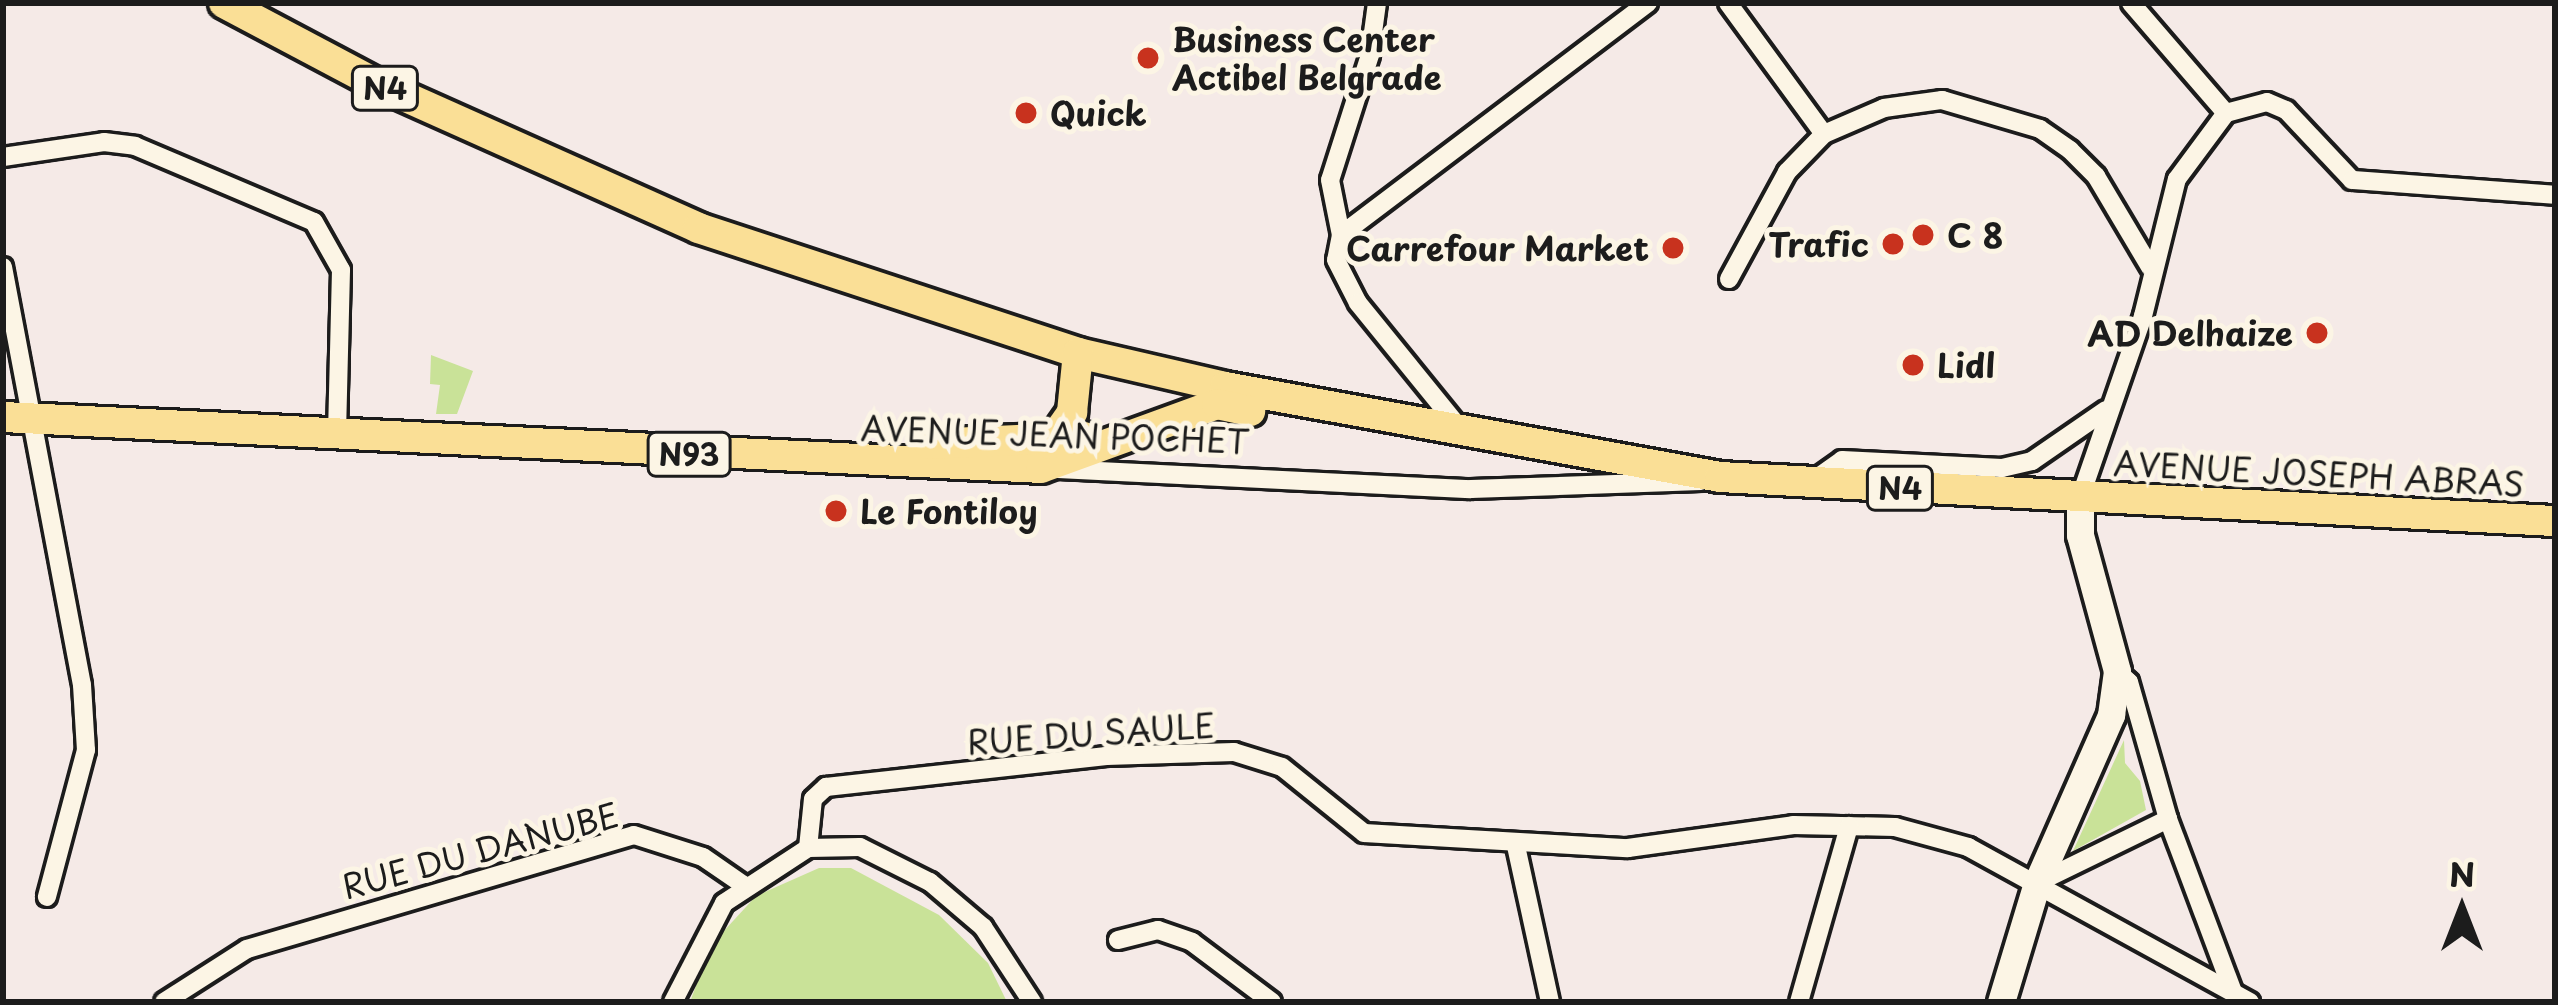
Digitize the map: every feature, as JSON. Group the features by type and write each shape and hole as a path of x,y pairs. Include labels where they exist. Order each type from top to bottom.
{"main road":[{"name":"N4","path":"224,3 379,86 698,228 1078,353 1320,406 1720,477"},
{"path":"1045,456 1072,412 1078,353"},
{"path":"1045,456 1226,387"},
{"name":"N93","path":"338,437 1002,446 1045,456 1217,404 1292,416 1320,406"},
{"name":"AVENUE JEAN POCHET","path":"14,419 338,437 1045,456"},
{"name":"AVENUE JEAN POCHET","path":"1720,477 2080,498"},
{"name":"AVENUE JOSEPH ABRAS","path":"2080,498 2555,521"}],"street":[{"path":"1377,3 1370,56 1330,180 1341,235 1336,260 1358,303 1463,432"},
{"path":"1341,235 1648,3"},
{"path":"1728,3 1824,134"},
{"path":"2131,3 2226,113"},
{"path":"1730,279 1787,172 1824,134 1885,108 1942,100 2040,129 2096,176 2150,267"},
{"path":"2001,1002 2037,883 2111,715 2117,671 2080,535 2080,498 2143,316 2150,267 2176,178 2226,113 2266,102 2286,110 2352,180 2555,195"},
{"path":"3,157 104,142 135,146 314,222 340,270 338,437"},
{"path":"3,267 14,419 82,685 86,750 47,897"},
{"path":"1811,482 1842,460 2002,468 2050,457 2110,407"},
{"name":"AVENUE JEAN POCHET","path":"1045,456 1471,489 1669,487 1720,477"},
{"path":"2117,671 2128,682 2168,819 2240,998"},
{"name":"RUE DU SAULE","path":"808,848 813,799 826,787 1106,756 1234,752 1282,767 1364,833 1516,846 1628,848 1792,825 1895,826 1968,847 2240,998"},
{"path":"2037,883 2168,819"},
{"path":"1798,1002 1849,826"},
{"name":"RUE DU DANUBE","path":"164,1002 269,941 634,835 703,856 745,886"},
{"path":"1516,846 1550,1002"},
{"path":"673,1002 687,963 724,903 808,848 860,847 930,881 983,927 1032,1002"},
{"path":"1118,940 1158,930 1192,943 1271,1002"},
{"path":"1229,1002 1236,980"}],"green space":[{"path":"431,355 473,371 457,414 436,414 440,385 430,384"},
{"path":"2124,740 2125,763 2140,781 2146,810 2073,851"},
{"path":"819,868 851,868 939,915 988,963 1007,1002 690,1002 711,945 756,896"}],"place":[{"name":"Business Center Actibel Belgrade","path":"1148,58"},
{"name":"Quick","path":"1026,113"},
{"name":"C 8","path":"1923,235"},
{"name":"Trafic","path":"1893,244"},
{"name":"Carrefour Market","path":"1673,248"},
{"name":"AD Delhaize","path":"2317,333"},
{"name":"Lidl","path":"1913,365"},
{"name":"Le Fontiloy","path":"836,511"}]}
